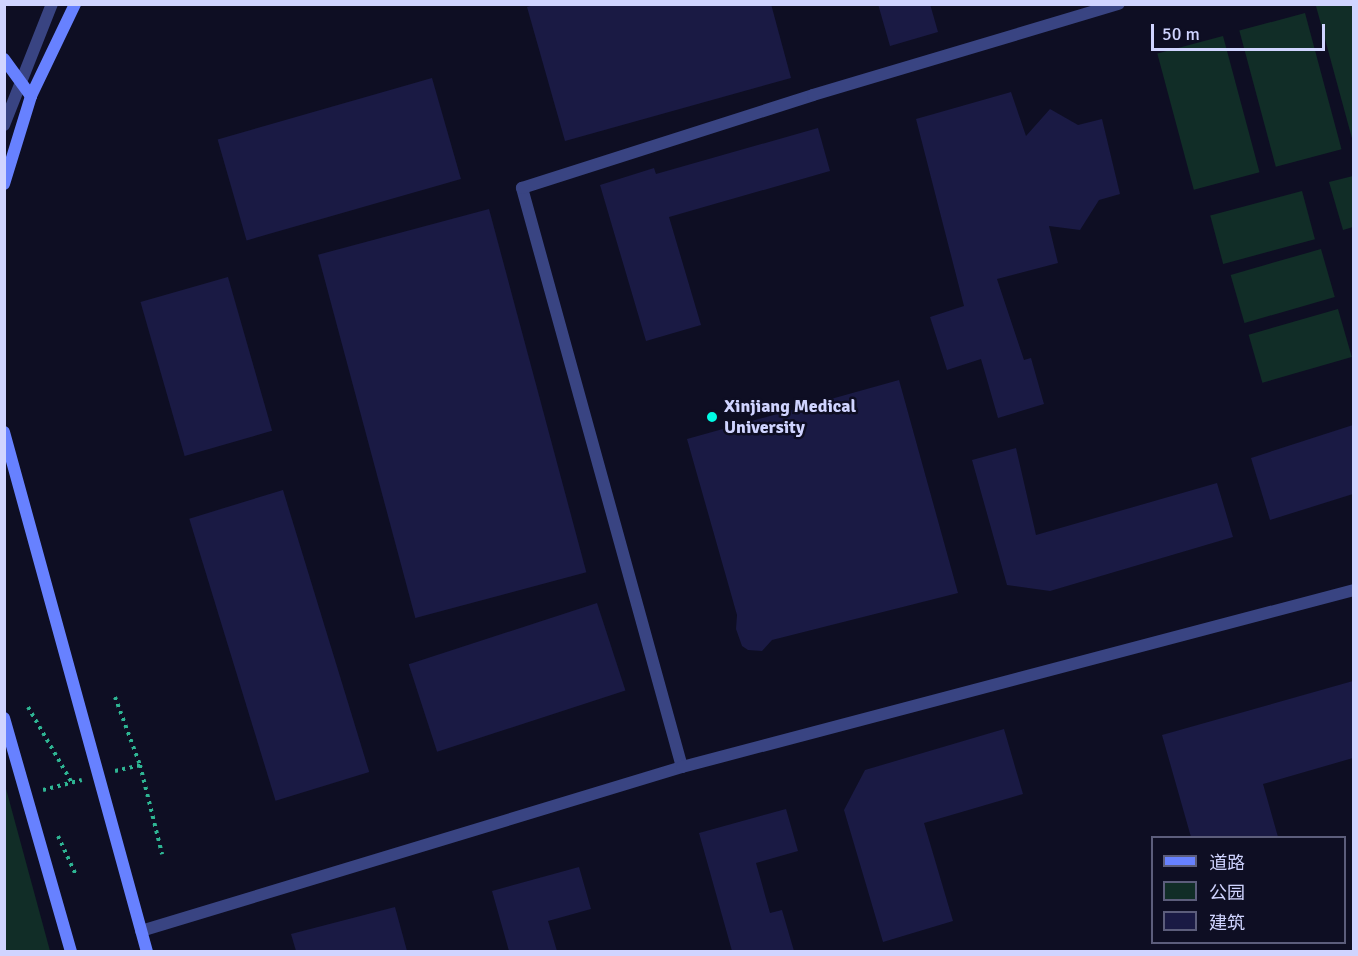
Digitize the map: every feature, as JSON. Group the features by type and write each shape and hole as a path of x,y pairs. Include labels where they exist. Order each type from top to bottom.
{"main road":[{"path":"4,184 31,96 75,4"},
{"path":"4,59 31,96"},
{"path":"4,432 147,951"},
{"path":"4,718 71,951"}],"street":[{"path":"4,125 52,4"},
{"path":"682,767 522,188 802,98 1119,4"},
{"path":"141,931 682,767 1353,590"}],"path":[{"path":"115,697 140,765 162,854"},
{"path":"28,707 72,783"},
{"path":"106,774 140,765"},
{"path":"38,792 95,777"}],"green space":[{"path":"1354,5 1354,142 1353,142 1316,6"},
{"path":"1305,13 1341,149 1276,167 1239,31"},
{"path":"1223,36 1259,172 1194,190 1157,54"},
{"path":"1353,176 1353,227 1343,230 1329,182"},
{"path":"1302,191 1315,239 1223,264 1210,216"},
{"path":"1321,249 1335,297 1244,323 1231,275"},
{"path":"1338,309 1352,357 1262,383 1249,335"},
{"path":"5,785 50,951 5,951"}],"building":[{"path":"537,4 771,4 791,78 565,141 527,7"},
{"path":"878,4 930,4 938,32 890,46"},
{"path":"432,78 461,179 247,240 218,139"},
{"path":"1011,92 1026,136 1050,109 1078,125 1102,119 1120,194 1099,200 1080,230 1049,226 1058,263 997,279 1024,360 1031,358 1044,404 998,418 981,359 947,370 930,317 964,306 916,119"},
{"path":"818,128 830,171 669,217 701,325 646,341 600,185 654,168 656,174"},
{"path":"489,209 586,572 415,618 318,255"},
{"path":"228,277 272,431 185,456 141,302"},
{"path":"899,380 958,593 772,640 762,651 748,650 742,646 736,629 737,615 687,439"},
{"path":"1353,425 1353,494 1270,520 1251,458"},
{"path":"1016,448 1036,535 1217,483 1233,537 1050,591 1007,585 972,460"},
{"path":"283,490 369,772 276,801 189,519"},
{"path":"597,603 625,690 437,752 409,664"},
{"path":"1353,681 1353,758 1263,784 1278,836 1191,836 1162,735"},
{"path":"1004,729 1023,794 924,823 953,921 883,942 844,810 865,770"},
{"path":"786,809 798,851 756,863 770,913 782,910 794,951 732,951 699,833"},
{"path":"579,867 591,909 548,921 557,951 509,951 492,891"},
{"path":"395,907 407,951 296,951 291,934"}],"place":[{"name":"Xinjiang Medical University","path":"712,417"}]}
